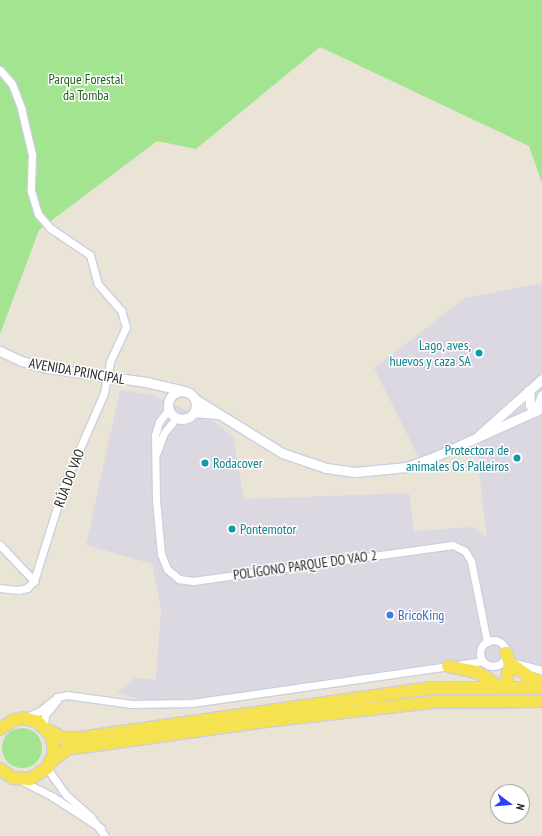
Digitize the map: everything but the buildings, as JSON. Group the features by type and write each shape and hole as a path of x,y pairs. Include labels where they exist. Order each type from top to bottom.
{"main road":[{"path":"508,659 529,677 542,682"},
{"path":"183,733 223,722 364,704 424,694 485,690 505,684 508,659"},
{"path":"448,666 476,672 486,677 496,687 503,691 542,694"},
{"path":"0,729 10,722 24,718 64,738 79,738 430,688 542,688"},
{"path":"0,770 20,780 40,775 49,764 67,749 183,733 432,702 542,701"},
{"path":"46,728 54,745 49,764"}],"street":[{"name":"RÚA DO VAO","path":"0,70 12,84 21,108 32,155 31,191 38,214 50,228 90,255 98,284 125,318 126,327 117,344 102,400 64,485 34,581"},
{"name":"AVENIDA PRINCIPAL","path":"0,351 35,365 156,384 181,390"},
{"path":"475,439 486,426 542,379"},
{"path":"156,384 170,397"},
{"path":"222,414 194,412 186,418 176,418 168,410 170,397 181,390 192,394 195,399 222,414 259,440 282,453 326,468 355,472 407,467 475,439 539,410"},
{"path":"529,390 530,405 539,410"},
{"path":"539,410 542,395"},
{"path":"194,412 195,399"},
{"name":"POLÍGONO PARQUE DO VAO 2","path":"168,410 159,422 155,434 155,456 161,554 167,570 178,579 193,581 453,545 465,551 471,561 487,642"},
{"path":"155,456 164,433 176,418"},
{"path":"0,545 34,581 27,588 18,590 0,588"},
{"path":"508,659 500,642 487,642 481,648 482,660 488,666 496,666 508,659 542,670"},
{"path":"24,718 63,695 74,695 131,704 192,703 482,660"},
{"path":"46,728 45,715 49,708 63,695"},
{"path":"49,764 66,795 101,828 105,836"},
{"path":"20,780 53,797 101,828"}],"shaded area":[{"path":"542,283 542,676 509,661 448,666 192,703 152,704 117,692 135,678 156,680 161,609 152,564 86,545 120,390 152,395 216,423 233,437 244,499 409,493 414,531 473,527 487,538 475,439 421,462 374,368 465,298"}],"green space":[{"name":"Parque Forestal da Tomba","path":"0,0 542,0 542,183 529,146 320,47 196,149 157,141 39,230 0,334"},
{"path":"26,728 33,731 39,737 42,748 41,756 33,765 26,768 18,768 11,765 3,756 2,744 5,737 14,729"}],"place":[{"name":"Lago, aves, huevos y caza SA","path":"479,353"},
{"name":"Protectora de animales Os Palleiros","path":"517,458"},
{"name":"Rodacover","path":"205,463"},
{"name":"Pontemotor","path":"232,529"},
{"name":"BricoKing","path":"390,615"}]}
